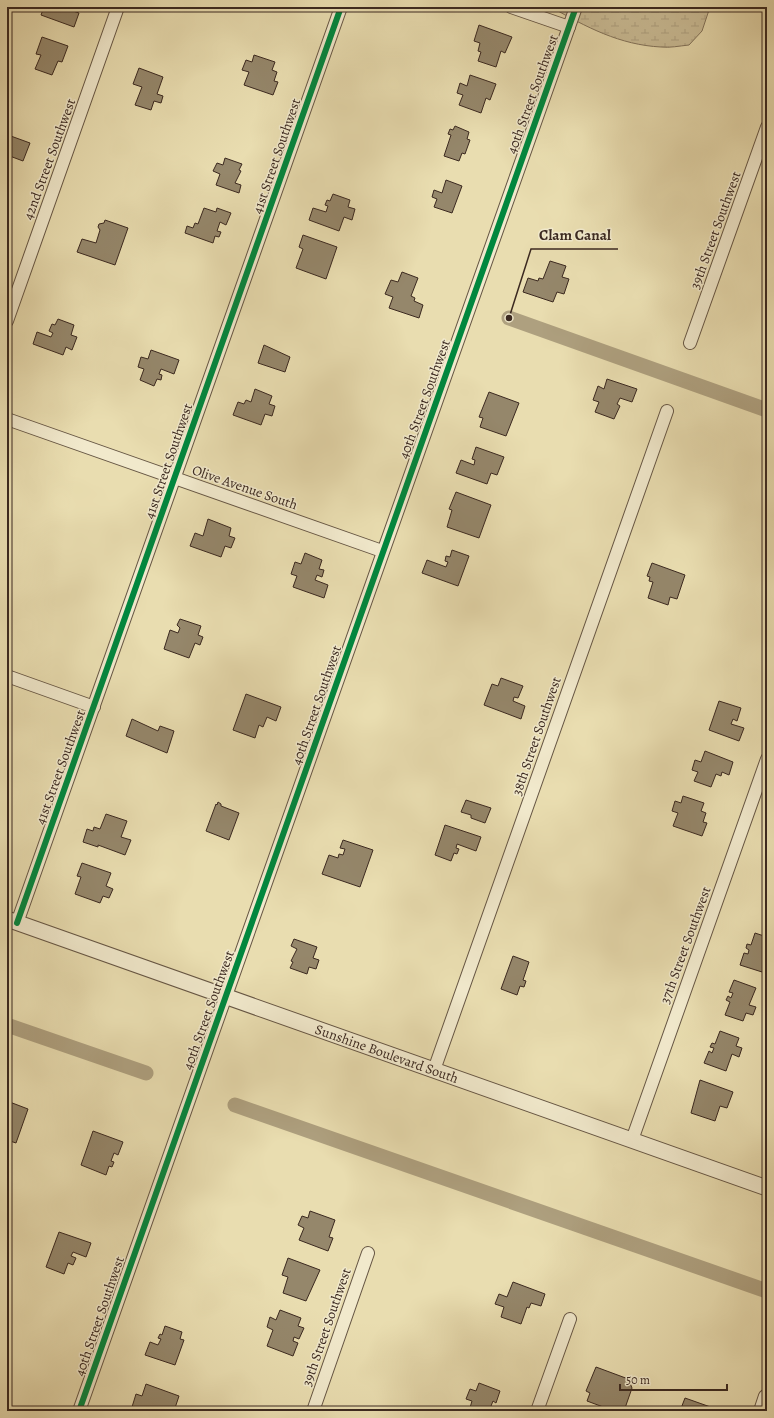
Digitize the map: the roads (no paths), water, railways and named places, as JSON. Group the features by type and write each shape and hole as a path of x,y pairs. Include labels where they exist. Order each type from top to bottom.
{"street":[{"name":"42nd Street Southwest","path":"7,321 118,7"},
{"name":"41st Street Southwest","path":"12,921 94,707 341,7"},
{"path":"511,7 568,27"},
{"name":"40th Street Southwest","path":"78,1411 576,7"},
{"name":"39th Street Southwest","path":"690,343 767,127"},
{"name":"38th Street Southwest","path":"434,1070 667,411"},
{"name":"Olive Avenue South","path":"7,418 382,551"},
{"path":"7,676 94,707"},
{"name":"37th Street Southwest","path":"632,1140 767,759"},
{"name":"Sunshine Boulevard South","path":"12,921 767,1188"},
{"name":"39th Street Southwest","path":"313,1411 368,1253"},
{"path":"537,1411 570,1319"},
{"path":"760,1411 765,1396"}],"waterway":[{"path":"509,318 767,410"},
{"path":"7,1025 146,1073"},
{"path":"235,1105 767,1291"}],"place":[{"name":"Clam Canal","path":"509,318"}]}
